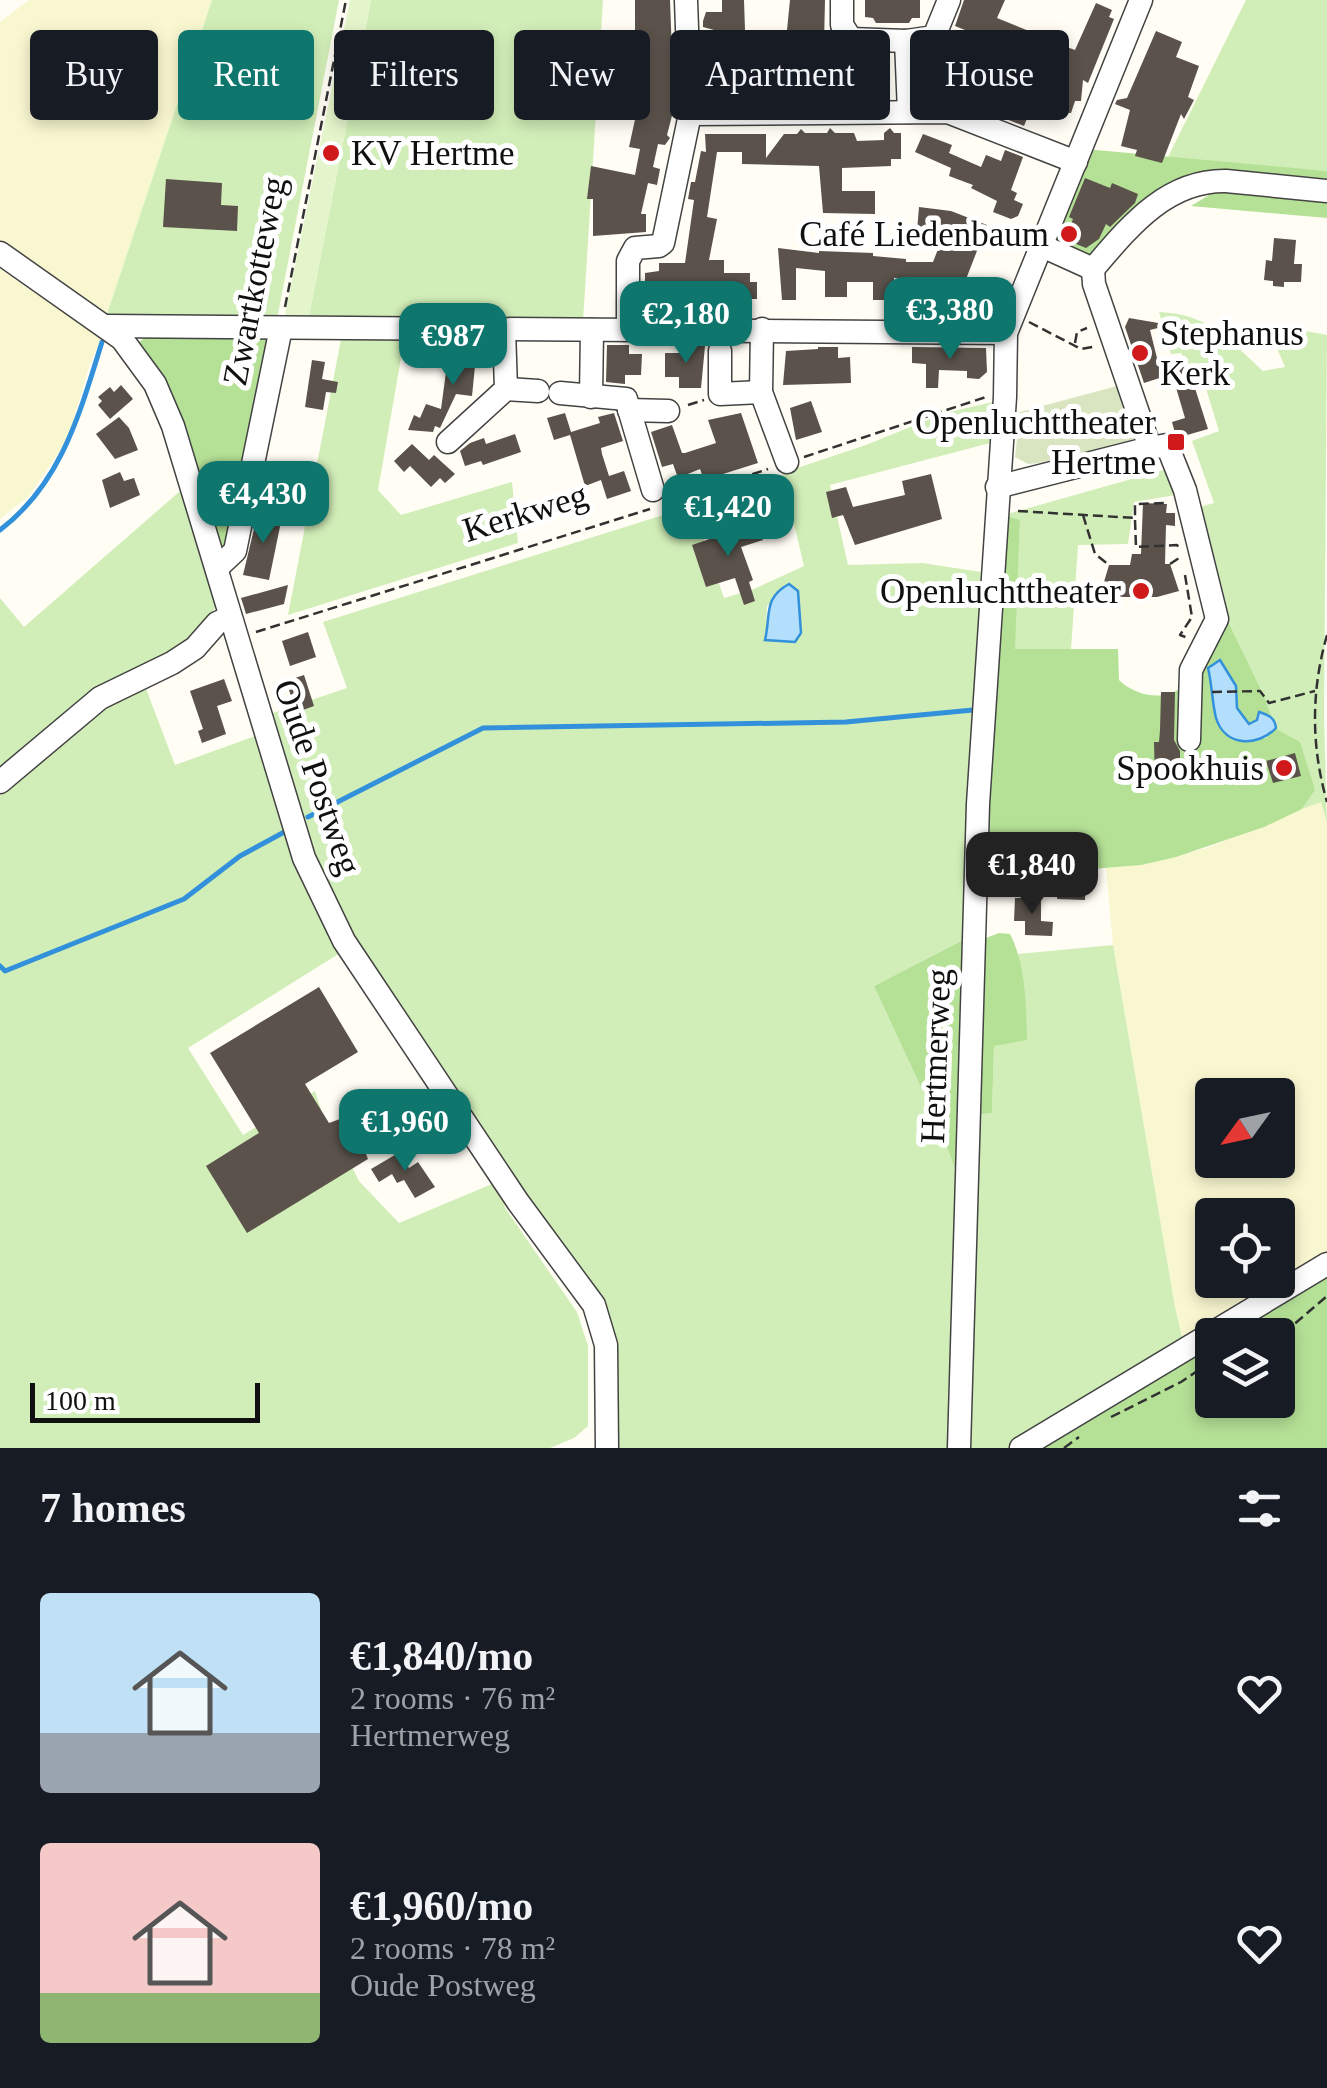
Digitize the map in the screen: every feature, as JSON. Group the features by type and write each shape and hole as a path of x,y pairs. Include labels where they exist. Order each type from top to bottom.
{"street":[{"path":"686,0 687,30"},
{"path":"842,0 842,25 851,39 906,41 934,37 949,0"},
{"name":"Hertmerweg","path":"960,1448 978,804 1006,333 1141,0"},
{"path":"906,41 909,112"},
{"path":"890,112 948,112 1076,162"},
{"path":"628,330 628,261 634,248 659,246 663,242 689,120"},
{"path":"1150,448 1094,284 1093,269 1131,224 1181,189 1211,181 1327,190"},
{"path":"1040,245 1093,269"},
{"name":"Oude Postweg","path":"0,253 107,326 134,353 155,384 173,426 304,858 344,941 518,1202 594,1305 606,1345 607,1448"},
{"path":"107,326 1006,333"},
{"name":"Zwartkotteweg","path":"216,568 235,550 280,328"},
{"path":"762,329 761,392 787,462"},
{"path":"504,330 506,389"},
{"path":"591,397 592,330"},
{"path":"720,352 720,394 761,392"},
{"path":"448,442 506,389 626,399 653,490"},
{"path":"629,410 668,412"},
{"path":"996,498 1167,445 1186,496 1218,619 1191,670 1189,740"},
{"path":"0,782 100,698 172,663 195,648 217,622 233,628"},
{"path":"1021,1448 1327,1264"}],"path":[{"name":"Zwartkotteweg","path":"280,328 346,0"},
{"path":"1038,327 1076,344"},
{"path":"1092,330 1080,330 1075,336 1076,344 1081,349 1090,349 1096,337"},
{"path":"668,412 720,394"},
{"name":"Kerkweg","path":"233,628 581,532 990,396 1005,397"},
{"path":"1186,496 1168,503 1135,504 1136,546 1177,545 1192,618 1180,634 1202,643"},
{"path":"996,498 1082,514 1135,518"},
{"path":"1082,514 1096,554 1109,564"},
{"path":"1170,564 1182,557"},
{"path":"1327,635 1317,669 1314,733 1327,802"},
{"path":"1204,693 1260,691 1269,703 1315,691"},
{"path":"1295,1323 1327,1296"},
{"path":"1110,1418 1195,1373"},
{"path":"1064,1448 1080,1436"}],"shaded area":[{"path":"29,0 212,0 202,30 178,30 178,102 106,317 0,243 0,22"},
{"path":"0,269 101,338 68,439 29,496 0,519"},
{"path":"1321,801 1327,823 1327,1257 1295,1277 1295,1198 1195,1198 1195,1298 1260,1298 1228,1318 1195,1318 1195,1338 1184,1345 1113,945 1106,868 1141,865 1207,848"}],"green space":[{"path":"212,0 339,0 277,319 106,317 178,102 178,120 314,120 314,30 202,30"},
{"name":"KV Hertme","path":"350,0 371,0 365,30 344,30"},
{"path":"371,0 603,0 601,30 514,30 514,120 596,120 583,321 308,321 347,120 494,120 494,30 365,30"},
{"path":"1246,0 1327,0 1327,171 1167,159"},
{"name":"KV Hertme","path":"334,77 334,120 347,120 308,321 291,322 285,314"},
{"path":"1085,149 1327,171 1327,185 1209,175 1092,261 1046,241"},
{"path":"1214,192 1327,201 1327,218 1191,206"},
{"path":"1159,312 1205,323 1263,371 1285,367 1268,327 1327,335 1327,823 1321,802 1302,809 1315,789 1276,729 1218,602 1196,508 1214,503 1192,441 1219,431 1200,369 1192,370 1181,353 1171,354"},
{"path":"272,334 227,547 223,550 217,548 139,342 147,336"},
{"path":"342,334 405,335 378,490 401,515 512,482 518,543 288,615"},
{"path":"1117,386 1132,441 1038,463 1028,464 1015,457 1020,412"},
{"path":"993,402 996,412 990,443 830,485 848,565 922,563 981,572 965,939 874,986 942,1133 960,1183 953,1448 617,1448 615,1336 607,1312 506,1168 333,902 313,863 267,715 347,688 323,622 692,506 724,598 754,589 804,566 782,473 945,413","holes":["798,591 800,633 784,640 766,640 767,606"]},
{"path":"1167,469 1181,494 1134,502 1128,544 1078,545 1071,650 1014,649 1020,521 1004,515"},
{"path":"187,485 219,602 192,641 0,770 0,598 24,627"},
{"path":"1003,515 1020,520 1015,649 1118,649 1119,680 1126,686 1143,694 1171,693 1186,683 1209,605 1219,603 1276,729 1300,742 1315,790 1302,809 1264,827 1176,857 1141,865 983,878","holes":["1220,660 1236,686 1237,708 1250,724 1259,713 1267,738 1237,740 1217,722 1208,668"]},
{"path":"145,686 175,765 261,734 298,868 314,908 340,953 188,1048 243,1135 315,1091 326,1125 332,1128 359,1181 399,1223 499,1181 505,1208 577,1312 588,1346 588,1426 574,1438 550,1448 0,1448 0,788 100,702"},
{"path":"999,933 1010,934 1019,959 1027,1040 994,1046 992,1113 976,1115 981,940"},
{"path":"965,939 960,1183 942,1133 874,986"},
{"path":"1113,945 1184,1345 1010,1448 969,1448 976,1115 992,1113 994,1046 1025,1000 1018,954"},
{"path":"1327,1271 1327,1448 1030,1448 1195,1351 1195,1418 1295,1418 1295,1318 1251,1318 1283,1298 1295,1298 1295,1291"}],"water":[{"path":"789,584 798,591 801,633 795,642 765,640 772,601"},
{"path":"1220,660 1236,686 1237,708 1249,724 1257,720 1259,712 1271,717 1276,728 1269,734 1243,741 1220,728 1208,668"}],"building":[{"path":"635,0 670,0 670,138 665,145 658,144 653,167 660,169 657,185 648,183 641,214 646,214 646,232 593,236 593,199 587,199 591,166 635,175 640,149 629,147 635,120 650,120 650,30 635,30"},
{"path":"722,0 744,0 745,30 703,27 706,12 722,12"},
{"path":"790,0 825,0 824,30 787,30"},
{"path":"865,0 920,0 920,18 912,18 909,23 876,23 865,17"},
{"path":"964,0 1005,0 997,18 1027,30 965,30 955,26"},
{"path":"1096,3 1112,10 1109,17 1114,19 1088,83 1083,80 1081,101 1075,101 1069,113 1069,48 1075,50"},
{"path":"1156,31 1182,42 1176,57 1199,66 1188,97 1194,100 1184,119 1181,114 1162,163 1135,156 1137,150 1121,146 1130,110 1115,104 1127,98"},
{"path":"830,128 835,133 854,133 857,141 884,140 884,133 890,128 901,133 901,159 891,159 891,166 842,168 842,191 875,191 875,214 823,213 819,166 742,164 742,152 717,152 707,217 717,219 709,260 724,260 724,273 750,273 750,282 757,282 757,299 739,299 739,287 716,288 716,308 697,308 697,286 672,286 672,313 659,313 658,305 645,303 645,273 659,271 659,263 685,263 694,200 688,199 701,151 706,152 705,134 766,134 766,158 784,134 797,134 801,129 805,133 827,133"},
{"path":"923,134 952,145 949,153 981,167 986,155 1001,161 1005,150 1023,157 1011,190 1017,193 1014,200 1023,204 1018,216 1011,219 993,212 997,201 971,188 973,185 949,176 951,168 915,152"},
{"path":"1085,178 1110,188 1112,183 1138,194 1135,203 1110,227 1106,224 1099,239 1086,248 1064,239"},
{"path":"166,179 222,183 221,205 238,206 237,231 163,227"},
{"path":"919,207 951,211 987,225 963,287 981,294 973,313 934,302 933,279 894,278 894,300 873,300 873,282 847,282 847,297 825,297 825,271 796,268 796,300 782,300 778,248 873,253 906,262 933,262 944,234 917,231"},
{"path":"1274,238 1296,240 1294,264 1302,264 1301,282 1284,282 1284,287 1264,280 1266,260 1272,261"},
{"path":"1129,318 1170,325 1150,330 1158,362 1179,356 1186,360 1208,429 1180,437 1175,433 1172,422 1185,418 1172,374 1144,383 1125,327"},
{"path":"607,345 629,345 629,354 642,354 641,375 625,375 625,384 606,382"},
{"path":"683,345 705,346 701,388 679,388 679,377 665,377 665,353 683,353"},
{"path":"462,347 489,347 489,365 475,366 472,396 456,394 440,428 435,426 433,432 408,430 414,415 420,418 426,404 441,409 446,372 453,373 453,360 462,360"},
{"path":"838,347 838,358 850,357 851,383 783,385 786,351"},
{"path":"912,347 986,348 987,372 979,379 967,378 967,371 939,370 938,388 926,388 926,364 912,363"},
{"path":"312,360 325,362 322,379 338,382 336,393 326,392 323,410 305,407"},
{"path":"121,385 133,399 110,419 98,405 102,401 98,397 110,387 114,392"},
{"path":"811,401 822,432 796,440 790,408"},
{"path":"565,413 571,432 600,423 598,417 614,413 623,441 601,448 602,454 609,476 624,471 631,491 607,499 601,480 585,486 570,435 554,440 547,418"},
{"path":"741,413 758,463 704,480 700,469 678,478 673,464 662,467 651,432 672,425 685,453 716,443 708,420"},
{"path":"119,417 129,428 138,450 115,459 96,434"},
{"path":"515,434 521,452 483,465 481,461 465,466 460,451 470,443 484,438 486,444"},
{"path":"412,444 429,460 434,455 455,474 445,483 440,478 431,487 410,466 404,472 394,461"},
{"path":"120,472 124,481 134,478 140,495 110,508 102,480"},
{"path":"931,474 942,519 855,545 843,515 832,518 826,492 846,487 853,507 905,495 902,481"},
{"path":"1143,503 1167,504 1166,513 1175,513 1175,526 1166,525 1165,564 1170,564 1179,591 1157,597 1123,597 1101,592 1109,565 1130,565 1132,554 1141,554"},
{"path":"258,512 282,517 269,580 243,575"},
{"path":"757,523 763,540 741,547 753,580 749,582 755,601 744,605 735,578 706,587 692,545"},
{"path":"288,585 284,604 246,614 241,598"},
{"path":"308,632 316,657 290,666 282,641"},
{"path":"304,675 314,706 300,711 286,681"},
{"path":"224,679 232,701 217,706 226,734 202,743 198,731 203,729 190,691"},
{"path":"1161,692 1175,692 1174,740 1180,751 1180,781 1155,781 1154,742 1159,742"},
{"name":"Spookhuis","path":"1295,753 1301,776 1273,783 1266,761"},
{"path":"1058,879 1086,880 1085,900 1057,899"},
{"path":"1015,898 1041,898 1041,921 1053,922 1052,936 1025,935 1025,921 1014,921"},
{"path":"319,987 358,1052 305,1084 329,1123 351,1115 368,1159 247,1233 206,1166 259,1133 210,1053"},
{"path":"400,1152 409,1168 418,1162 435,1187 415,1198 404,1180 397,1183 392,1174 379,1182 371,1169"}],"waterway":[{"path":"0,530 39,491 54,468 76,420 102,342"},
{"path":"308,817 483,728 846,722 973,710"},
{"path":"0,966 5,971 184,899 240,856 288,830"}],"place":[{"name":"KV Hertme","path":"331,153"},
{"name":"Café Liedenbaum","path":"1069,234"},
{"name":"Stephanus Kerk","path":"1140,353"},
{"name":"Openluchttheater Hertme","path":"1176,442"},
{"name":"Openluchttheater","path":"1141,591"},
{"name":"Spookhuis","path":"1284,768"}]}
